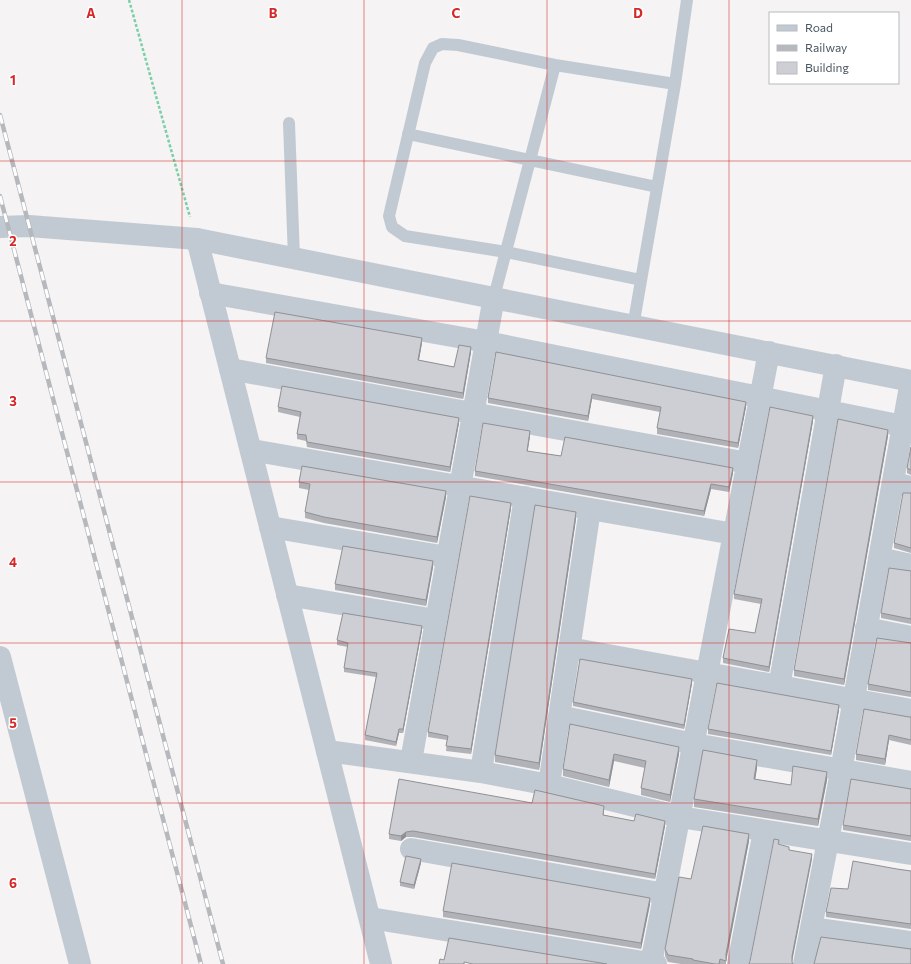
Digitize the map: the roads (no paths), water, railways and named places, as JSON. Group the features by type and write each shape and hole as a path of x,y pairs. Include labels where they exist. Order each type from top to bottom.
{"street":[{"path":"0,227 29,226 197,239 911,381 903,426 902,485 879,558 828,842 804,964"},
{"path":"197,239 381,964"},
{"path":"210,292 486,342 761,396 903,426"},
{"path":"411,761 494,297"},
{"path":"370,918 653,964 665,894 769,352"},
{"path":"779,687 836,365"},
{"path":"230,369 748,463"},
{"path":"250,450 734,534"},
{"path":"481,772 525,497"},
{"path":"549,785 590,509"},
{"path":"270,527 447,556"},
{"path":"879,558 911,565"},
{"path":"287,596 436,620"},
{"path":"866,628 911,637"},
{"path":"569,648 911,710"},
{"path":"0,658 80,964"},
{"path":"559,716 694,744 911,782"},
{"path":"327,751 411,761 481,772 549,785 680,817 828,842 911,854"},
{"path":"738,964 764,831"},
{"path":"411,849 665,894"},
{"path":"811,928 911,942"}],"lane":[{"path":"633,326 675,84 687,0"},
{"path":"641,280 506,252 405,236 392,228 388,216 425,63 433,48 442,44 458,45 555,65 675,84"},
{"path":"494,297 555,65"},
{"path":"289,123 294,258"},
{"path":"408,134 657,187"}],"railway":[{"path":"0,115 223,964"},
{"path":"0,196 201,964"}]}
